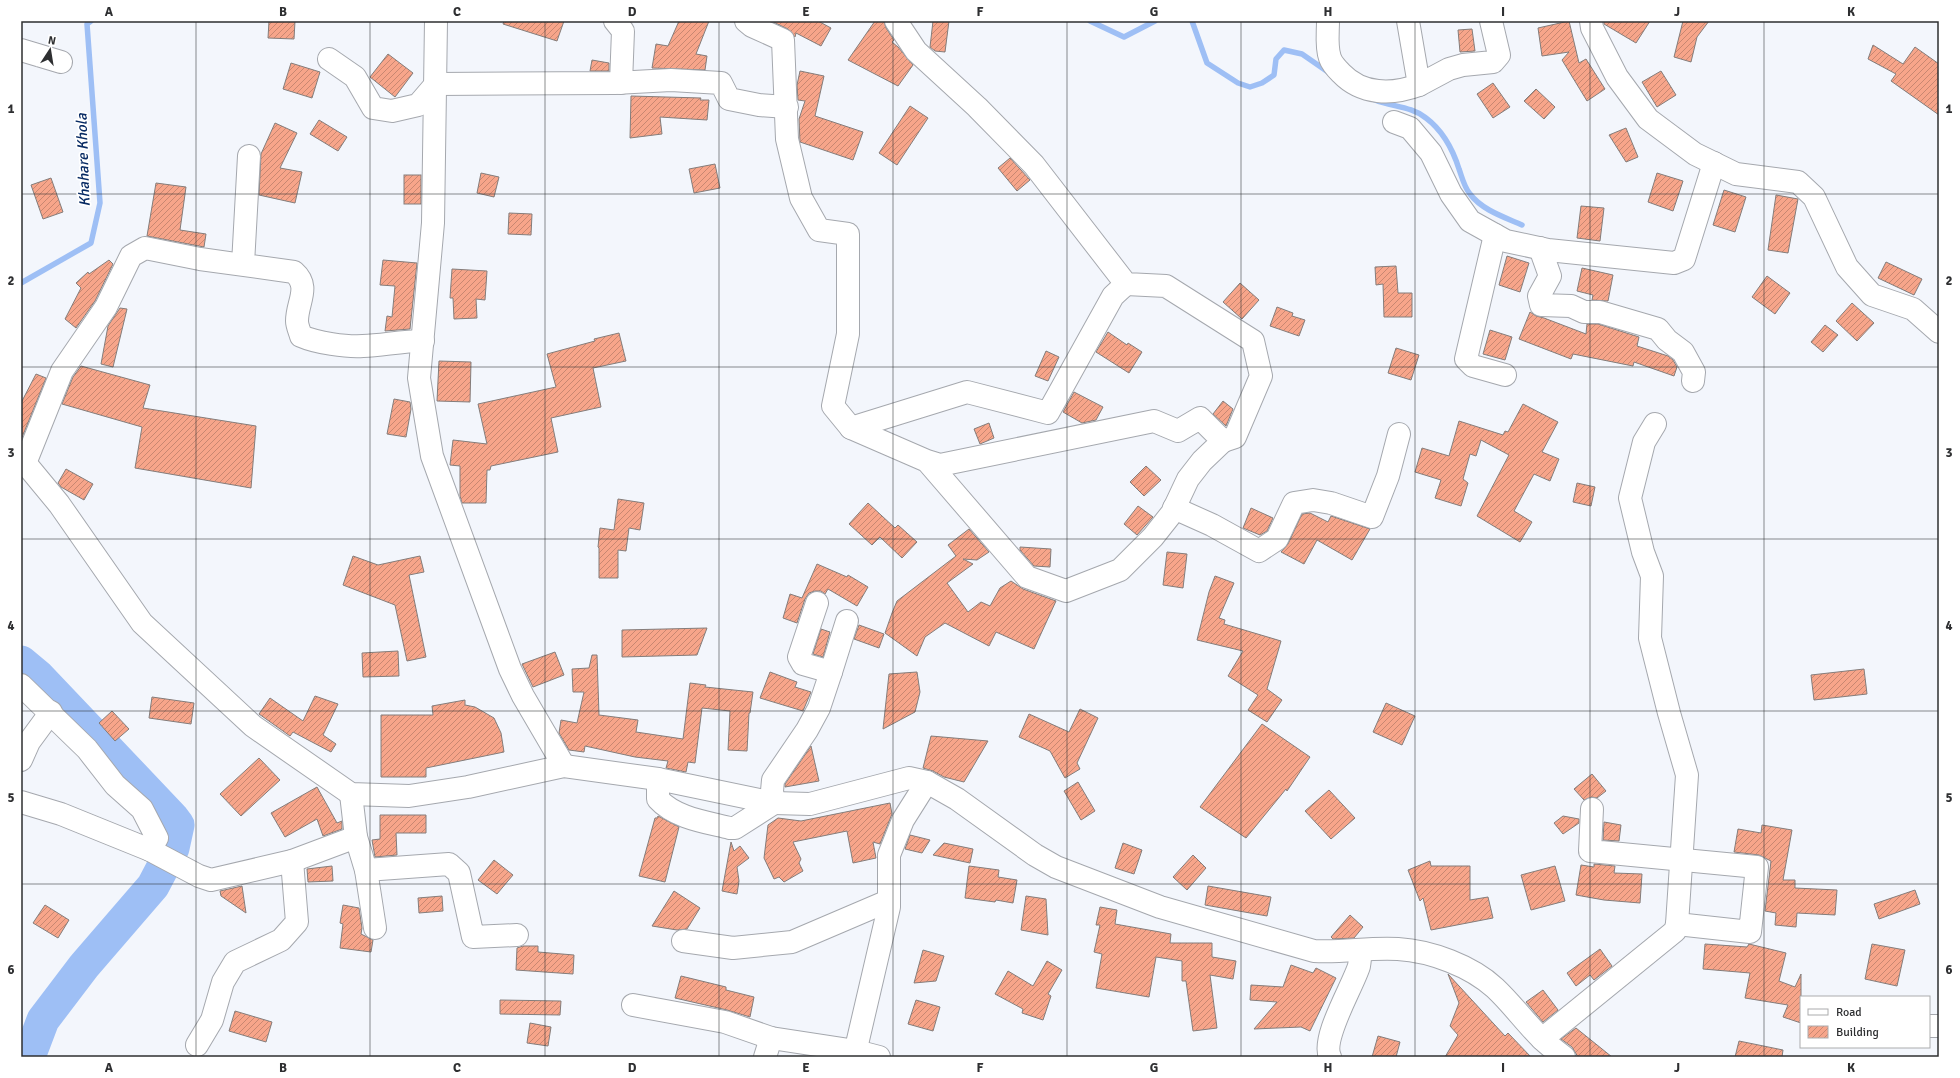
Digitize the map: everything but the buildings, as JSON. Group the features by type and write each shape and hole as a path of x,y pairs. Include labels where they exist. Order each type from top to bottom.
{"street":[{"path":"436,21 433,222 419,378 432,456 510,669 523,696 564,766"},
{"path":"615,21 623,31 621,83"},
{"path":"746,21 752,26 783,40 787,107 787,139 801,198 819,230 848,234 848,334 833,406 851,428 940,466 1154,420 1178,431 1200,418 1223,441"},
{"path":"896,21 916,51 978,107 1034,165 1126,284"},
{"path":"1328,21 1330,58 1334,65 1346,78 1361,87 1375,92 1405,90 1419,85 1449,69 1463,65 1493,62 1499,55 1491,21"},
{"path":"1408,21 1419,85"},
{"path":"1591,21 1592,28 1617,77 1648,119 1695,154 1736,174 1798,182 1814,197 1847,267 1872,295 1913,308 1939,332"},
{"path":"21,50 60,62"},
{"path":"329,59 355,77 373,108 392,111 418,105 436,84 621,83 671,80 721,83 729,99 759,105 787,107"},
{"path":"1394,122 1410,128 1431,153 1451,194 1470,221 1506,242 1540,248 1674,263 1684,259 1714,163"},
{"path":"243,264 249,156"},
{"path":"1495,235 1466,359 1473,366 1504,375"},
{"path":"423,341 401,341 362,346 312,341 301,336 296,322 303,287 301,278 294,272 200,259 145,248 131,256 106,307 62,371 23,459 59,504 142,623 253,726 351,794 409,796 468,787 564,766 658,779 774,803 810,804 909,778 927,782 957,799 1035,855 1056,867 1160,907 1285,944 1314,951 1335,952 1398,949 1413,951 1452,962 1474,973 1495,988 1542,1039 1564,1057"},
{"path":"1540,248 1550,276 1539,296 1541,305 1571,306 1584,312 1600,312 1658,329 1667,340 1683,352 1694,372 1693,381"},
{"path":"851,428 967,392 1048,413 1113,296 1126,284 1166,286 1253,341 1261,376 1235,437 1223,441 1202,461 1188,479 1174,508 1153,537 1120,570 1066,591 1028,576 927,461"},
{"path":"1542,1039 1675,931 1677,924 1687,774 1669,713 1650,638 1652,576 1643,552 1630,498 1644,442 1655,424"},
{"path":"1174,508 1212,525 1259,551 1277,539 1294,504 1313,500 1331,503 1372,517 1388,476 1399,434"},
{"path":"818,603 799,658 803,664 831,672"},
{"path":"774,803 772,791 773,780 807,730 819,708 847,621"},
{"path":"21,685 51,712 87,749 116,785 142,809 157,838 150,850"},
{"path":"21,760 29,742 51,712"},
{"path":"658,779 658,799 668,809 694,819 730,828 735,828 774,803"},
{"path":"855,1054 889,907 889,855 903,820 927,782"},
{"path":"351,794 356,837 366,870 375,928"},
{"path":"21,802 61,814 150,850 200,876 211,880 292,861 356,837"},
{"path":"1592,809 1590,851 1757,867 1750,932 1677,924"},
{"path":"197,1045 212,1020 223,982 235,962 281,940 297,922 292,861"},
{"path":"366,870 449,864 459,873 473,937 517,935"},
{"path":"683,941 734,948 792,942 888,901"},
{"path":"1330,1057 1329,1042 1344,999 1359,966 1361,950"},
{"path":"633,1005 724,1022 768,1047 879,1057"}],"waterway":[{"name":"Khahare Khola","path":"21,283 91,243 100,203 87,24 91,21"},
{"path":"1090,21 1124,37 1155,21"},
{"path":"1192,21 1207,63 1238,83 1250,87 1262,83 1274,75 1276,59 1284,50 1302,54 1328,72"},
{"path":"1375,100 1414,111 1432,123 1442,134 1450,148 1457,162 1463,182 1475,200 1487,209 1522,225"},
{"path":"21,662 39,677 178,825 173,848 153,886 84,966 43,1020 29,1057"}]}
